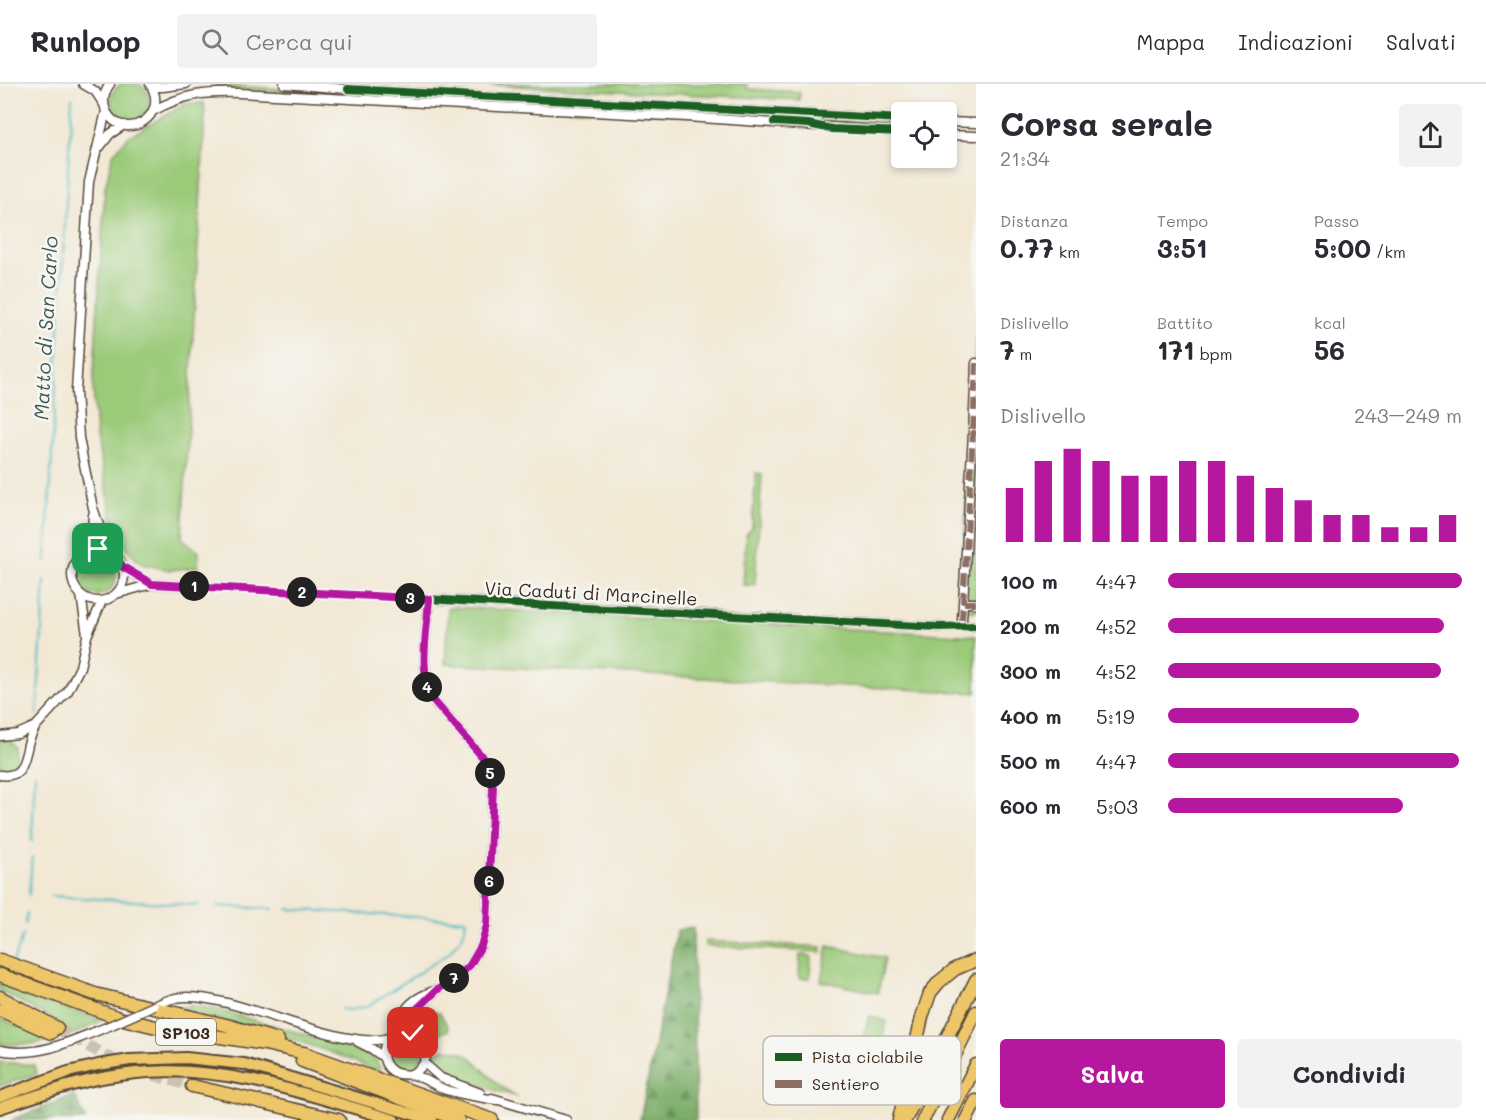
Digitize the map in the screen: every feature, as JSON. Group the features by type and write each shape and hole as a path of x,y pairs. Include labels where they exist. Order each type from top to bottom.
{"highway":[{"name":"SP103","path":"0,960 95,994 226,1025 314,1051 360,1072"},
{"path":"918,1036 930,993 955,969 976,960"},
{"name":"SP103","path":"0,975 119,1018 156,1027 283,1048 328,1060 492,1120"},
{"path":"948,1036 976,980"},
{"path":"0,997 56,1031 0,1010"},
{"path":"961,1043 976,1012"},
{"name":"SP103","path":"218,1037 317,1066 458,1120"},
{"path":"961,1094 976,1065"},
{"path":"192,1086 339,1120"},
{"path":"966,1120 976,1101"},
{"path":"898,1120 901,1105"},
{"path":"905,1120 913,1105"},
{"path":"923,1120 930,1105"},
{"path":"948,1120 956,1105"}],"main road":[{"name":"SP103","path":"0,1097 68,1072 108,1063 156,1058 215,1060 244,1064 432,1120"},
{"name":"SP103","path":"0,1110 66,1085 139,1072 189,1072 224,1076 288,1090 394,1120"}],"street":[{"path":"82,84 94,91 113,120 134,126 143,122 153,111 186,96 212,92 687,117 891,131"},
{"path":"108,551 93,508 79,438 76,391 87,206 91,171 105,107 105,93 110,84"},
{"path":"153,111 155,98 151,85 163,87 186,84"},
{"path":"284,84 891,118"},
{"path":"957,122 976,123"},
{"path":"97,151 110,134 124,125"},
{"path":"957,135 976,136"},
{"path":"962,620 975,433 976,363"},
{"path":"88,551 93,508"},
{"path":"98,549 108,551 117,557 123,567 123,583 116,594 102,601 90,600 81,595 74,585 72,570 79,558 88,551 98,549"},
{"name":"Via Caduti di Marcinelle","path":"123,567 152,584"},
{"name":"Via Caduti di Marcinelle","path":"116,594 152,584 938,627 976,626"},
{"path":"81,595 87,636"},
{"path":"413,1033 410,1020 412,1014 437,990 470,965 484,937 487,925 493,787 489,767 485,760 433,700 428,689 425,666 429,599"},
{"path":"0,775 13,774 21,769 36,726 75,680 84,657 87,636 102,601"},
{"path":"963,603 976,603"},
{"path":"0,736 12,735 36,726"},
{"path":"12,735 21,741 26,751"},
{"path":"383,1057 384,1046 394,1034 409,1006 422,995 437,990"},
{"path":"0,1050 19,1052 51,1049 168,1000 183,997 208,998 354,1040 383,1057 394,1072 401,1075 419,1070 426,1058 426,1046 413,1033 394,1034 378,1041 354,1040"},
{"path":"424,1063 441,1078 496,1100"},
{"path":"411,1074 452,1091 496,1100 566,1120"}],"green space":[{"path":"130,82 143,88 149,101 143,114 130,120 117,114 111,101 117,88"},
{"path":"475,84 747,84 747,89 800,92 799,100"},
{"path":"216,85 891,122 891,126 218,89"},
{"path":"204,103 182,538 199,552 198,567 170,570 143,564 136,559 119,537 113,520 96,437 93,386 105,188 113,154 128,137 185,104"},
{"path":"976,337 976,611 960,611"},
{"path":"756,473 762,474 755,585 743,585 746,535 752,528"},
{"path":"97,557 111,562 116,576 111,590 97,595 83,590 78,576 83,562"},
{"path":"448,607 976,636 976,693 445,664"},
{"path":"0,739 9,739 18,748 17,760 8,767 0,766"},
{"path":"693,928 696,1120 640,1120 677,930"},
{"path":"705,941 822,947 822,952 705,946"},
{"path":"828,946 885,958 878,993 821,981"},
{"path":"800,955 811,956 810,978 799,978"},
{"path":"0,983 102,1020 78,1032 53,1040 14,1045 0,1044 0,1018 25,1029 53,1036 60,1023 0,991"},
{"path":"191,1006 214,1009 339,1044 374,1057 383,1074 332,1053 279,1036 172,1009"},
{"path":"426,1006 440,1013 448,1031 426,1036 416,1029 414,1016"},
{"path":"869,1016 887,1021 883,1036 863,1036"},
{"path":"405,1036 417,1041 422,1053 417,1065 405,1070 393,1065 388,1053 393,1041"},
{"path":"445,1049 462,1052 475,1061 498,1084 518,1097 480,1086 440,1068 435,1064 433,1057 435,1053"},
{"path":"0,1062 34,1065 37,1074 0,1086"},
{"path":"74,1095 86,1120 11,1120"}],"waterway":[{"name":"Matto di San Carlo","path":"46,561 72,98"},
{"name":"Matto di San Carlo","path":"37,714 45,579"},
{"name":"Matto di San Carlo","path":"32,841 35,774"},
{"name":"Matto di San Carlo","path":"29,895 32,858"},
{"path":"51,896 199,905"},
{"path":"217,906 273,909"},
{"path":"287,909 466,920 463,935 449,953 368,1006 351,1010 341,1009"},
{"name":"Matto di San Carlo","path":"25,924 27,913"},
{"name":"Matto di San Carlo","path":"13,961 23,935"}],"tunnel":[{"path":"57,1028 131,1068 192,1086"}],"marked path":[{"path":"976,363 973,433 976,434"},
{"path":"963,603 973,433 976,432"},
{"path":"962,620 963,603 976,603"}],"cycle path":[{"path":"348,89 891,118"},
{"path":"774,122 808,124 832,129 891,132"},
{"path":"205,587 938,627 976,626"}],"route":[{"path":"98,549 113,553 121,561 123,567 152,584 429,599 425,666 425,680 428,689 433,700 480,752 489,767 493,787 487,925 484,937 470,965 437,990 412,1014 410,1020 413,1033"}]}
